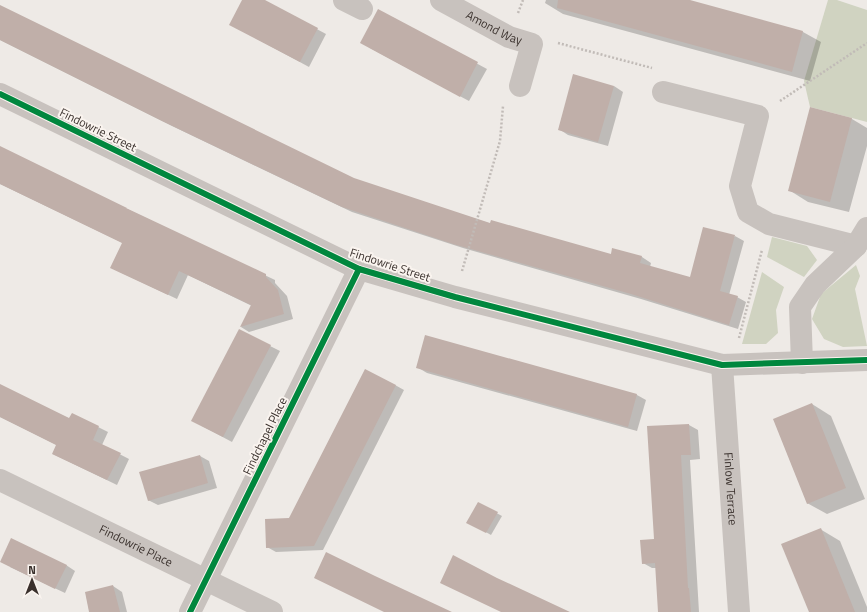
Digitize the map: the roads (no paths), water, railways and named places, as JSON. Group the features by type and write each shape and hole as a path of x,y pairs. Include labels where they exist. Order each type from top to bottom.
{"street":[{"name":"Amond Way","path":"441,0 509,37 532,44 520,86"},
{"path":"663,92 758,116 740,186 748,212 769,224 856,246"},
{"name":"Findowrie Street","path":"0,94 359,269 455,297 722,365 867,360"},
{"path":"802,363 800,307 815,285 856,246 867,228"},
{"name":"Findchapel Place","path":"190,612 359,269"},
{"name":"Finlow Terrace","path":"722,365 739,612"},
{"name":"Findowrie Place","path":"0,480 272,612"}]}
